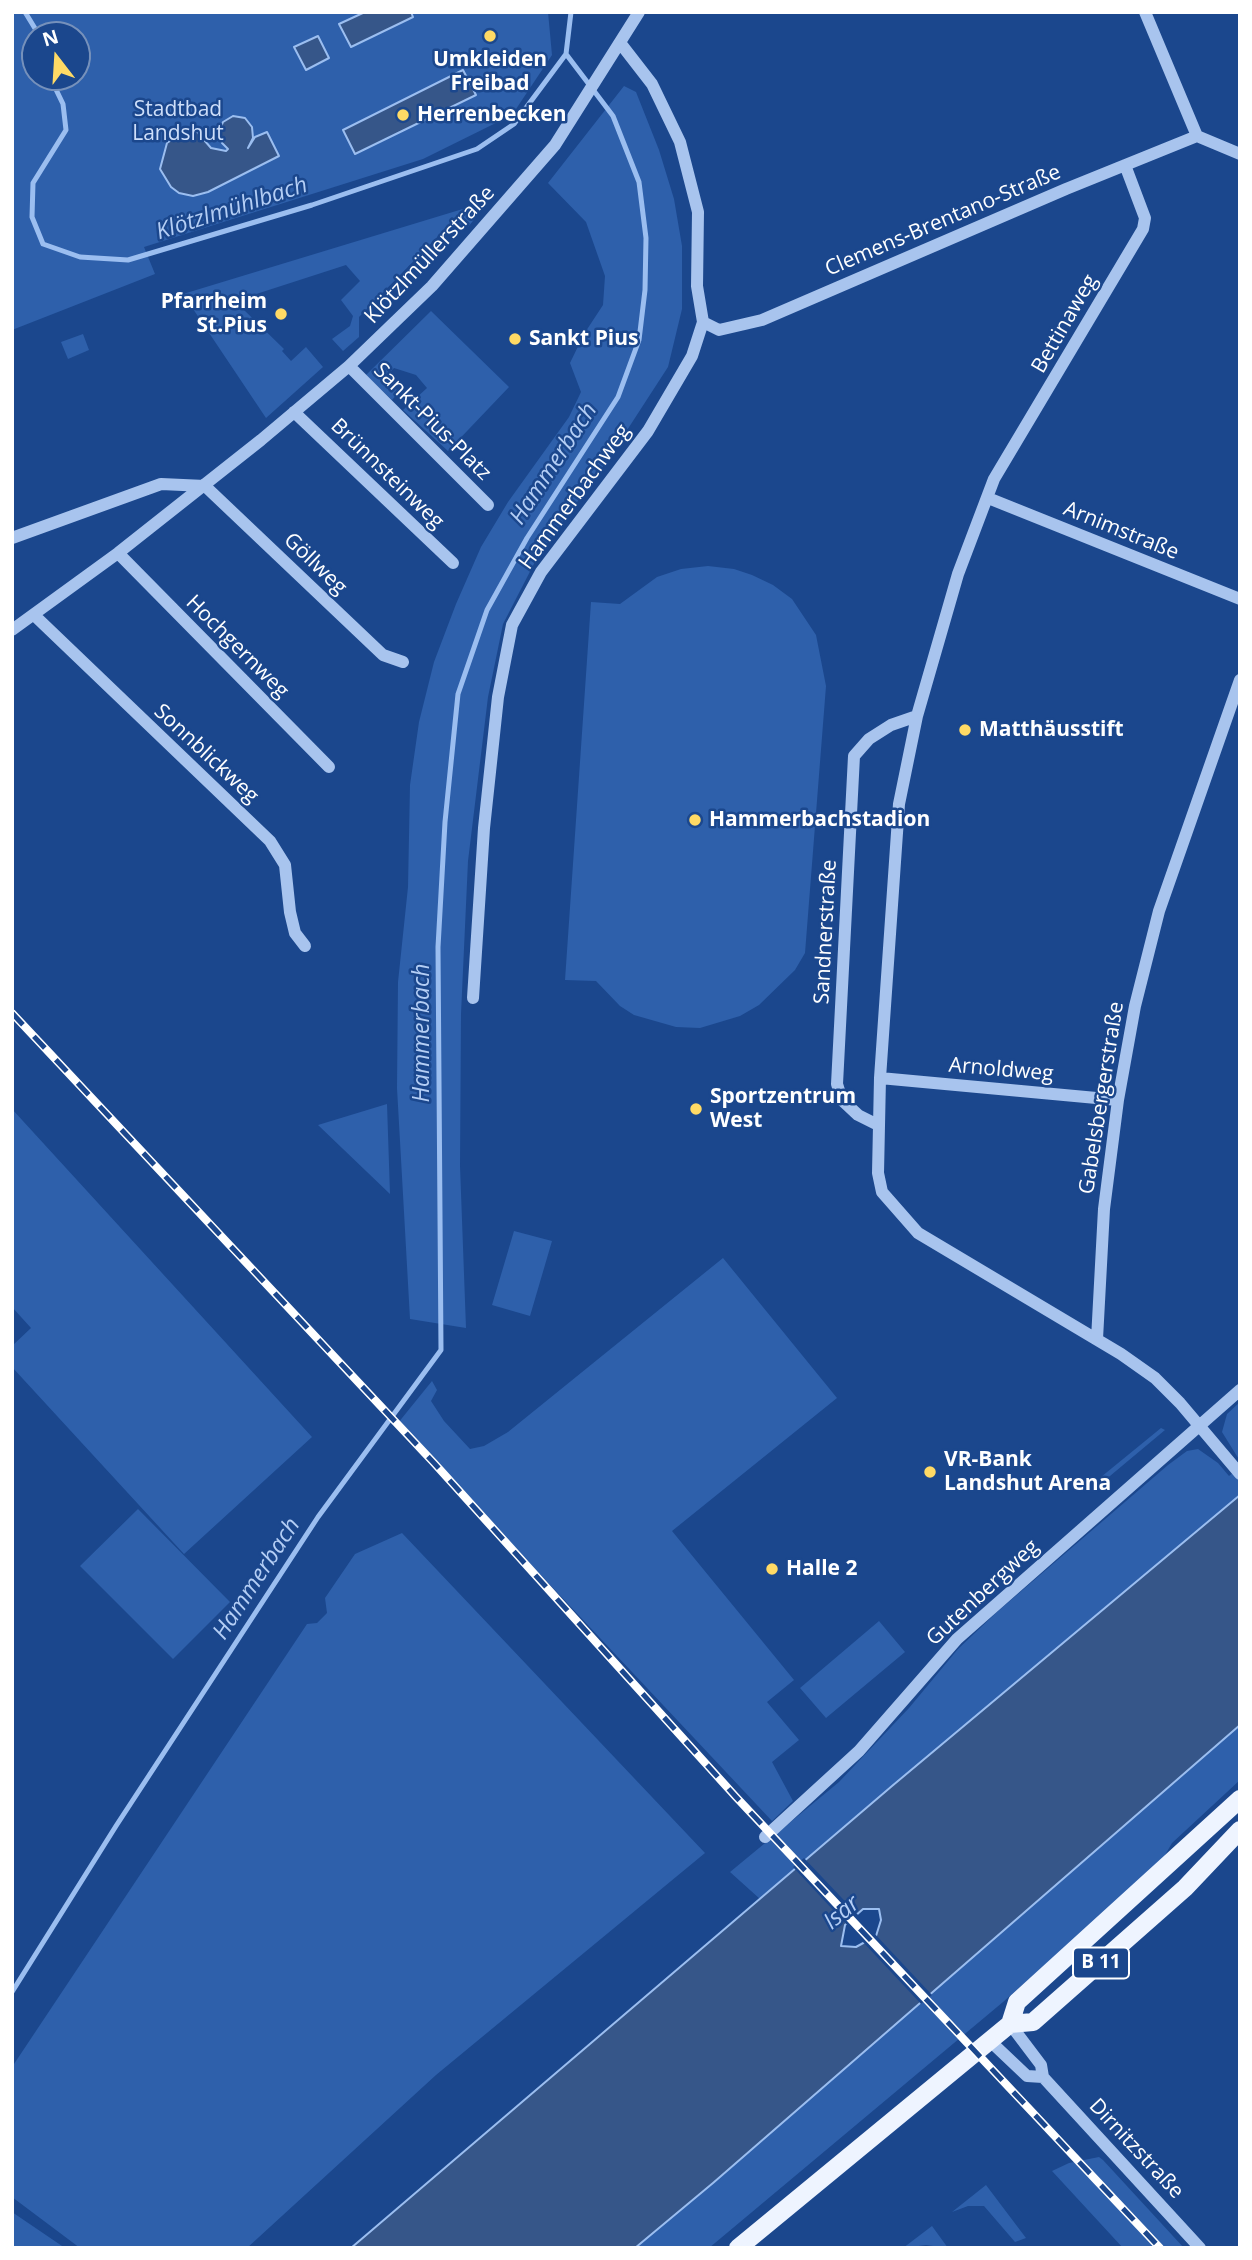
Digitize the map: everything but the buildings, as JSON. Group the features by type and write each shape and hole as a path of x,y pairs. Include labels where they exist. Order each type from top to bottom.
{"main road":[{"name":"B 11","path":"1010,2024 1017,2002 1240,1799"},
{"name":"B 11","path":"738,2248 989,2040 1010,2024 1033,2022 1185,1888 1240,1830"}],"street":[{"name":"Klötzlmüllerstraße","path":"12,630 118,554 205,486 349,366 432,286 555,145 639,12"},
{"path":"1144,12 1197,136 1240,154"},
{"name":"Hammerbachweg","path":"473,998 484,828 498,696 512,625 541,572 648,431 692,356 703,321 697,286 698,212 680,142 652,84 621,44"},
{"name":"Clemens-Brentano-Straße","path":"703,321 719,330 762,320 1197,136"},
{"name":"Bettinaweg","path":"988,498 994,479 1143,229 1145,218 1125,165"},
{"name":"Sankt-Pius-Platz","path":"349,366 488,505"},
{"name":"Brünnsteinweg","path":"294,412 453,564"},
{"path":"12,538 161,484 205,486"},
{"name":"Göllweg","path":"205,486 383,655 404,662"},
{"path":"988,498 958,574 917,716 899,804 880,1078 878,1173 882,1192 894,1210 918,1233 1097,1339 1155,1378 1238,1472"},
{"name":"Arnimstraße","path":"988,498 1240,599"},
{"name":"Hochgernweg","path":"118,554 329,767"},
{"name":"Sonnblickweg","path":"34,615 270,841 285,865 295,933 305,946"},
{"name":"Gabelsbergerstraße","path":"1097,1339 1104,1209 1118,1100 1135,1006 1159,911 1240,680"},
{"name":"Sandnerstraße","path":"878,1125 858,1115 842,1100 837,1084 854,756 869,739 891,724 917,716"},
{"name":"Arnoldweg","path":"880,1078 1118,1100"},
{"name":"Gutenbergweg","path":"765,1837 859,1751 957,1639 1240,1390"},
{"name":"Dirnitzstraße","path":"1010,2024 1041,2065 1043,2077 1200,2248"},
{"name":"Dirnitzstraße","path":"989,2040 1027,2076 1043,2077"}],"green space":[{"name":"Stadtbad Landshut","path":"12,12 548,12 552,55 512,115 423,159 144,247 155,274 12,330"},
{"path":"624,86 636,92 659,150 674,199 682,246 682,309 668,367 609,458 538,556 503,624 488,697 468,861 461,1014 460,1166 466,1328 410,1319 397,1088 398,982 408,887 410,785 419,722 434,662 456,604 481,547 508,502 569,417 581,392 570,363 584,334 603,305 605,276 586,222 548,183"},
{"path":"489,201 468,227 446,228 359,317 359,337 343,351 332,339 350,326 353,316 341,300 360,281 346,265 247,297 244,310 284,349 282,351 291,361 306,347 323,367 266,418 183,294"},
{"path":"431,311 509,387 448,451 403,410 427,388 416,375 394,368 388,374 388,381 399,392 392,400 366,375"},
{"path":"83,334 89,350 68,359 61,342"},
{"name":"Hammerbachstadion","path":"708,566 734,569 752,575 773,585 792,599 816,635 826,686 805,953 795,970 759,1005 740,1016 700,1028 676,1027 634,1015 620,1006 596,981 565,980 591,602 620,604 657,577 681,569"},
{"path":"387,1104 390,1194 318,1125"},
{"path":"12,1109 312,1437 184,1554 12,1367 12,1346 31,1328 12,1307"},
{"path":"514,1231 552,1241 530,1316 492,1305"},
{"path":"723,1258 837,1398 672,1531 794,1680 767,1702 799,1740 772,1762 793,1801 772,1821 398,1423 432,1381 437,1390 431,1401 444,1421 470,1449 484,1446 508,1432"},
{"path":"1240,1402 1240,1461 1222,1432 1227,1414"},
{"path":"1161,1428 1165,1430 1104,1481 1101,1477"},
{"path":"1198,1449 1218,1463 1229,1476 1240,1467 1240,1495 760,1899 730,1872 839,1782 909,1708 958,1649 997,1612 1168,1465 1187,1451"},
{"path":"138,1509 230,1602 173,1659 80,1566"},
{"path":"402,1533 705,1853 436,2075 247,2248 80,2248 12,2197 12,2067 307,1624 317,1623 327,1613 325,1598 355,1554"},
{"path":"879,1621 905,1652 826,1718 800,1688"},
{"path":"1240,1725 1240,1780 1172,1843 1161,1862 1003,2002 709,2248 635,2248 713,2183"},
{"path":"1099,2157 1184,2248 1123,2248 1052,2171 1069,2163"},
{"path":"986,2185 1026,2238 1015,2242 984,2206 968,2206 952,2212"},
{"path":"12,2212 65,2248 12,2248"},
{"path":"932,2226 948,2248 926,2245 903,2248"}],"water":[{"path":"365,12 411,12 413,17 351,47 339,24"},
{"path":"318,36 329,58 306,70 294,47"},
{"name":"Herrenbecken","path":"463,70 476,95 355,154 343,130"},
{"path":"233,116 245,118 252,127 253,138 248,148 255,137 267,132 279,156 208,192 193,196 179,193 171,187 160,169 167,143 192,126 211,148 226,151 228,149 222,143 219,132 223,122"},
{"name":"Isar","path":"1240,1495 1240,1725 713,2183 635,2248 351,2248 892,1786","holes":["863,1909 879,1909 881,1920 876,1936 856,1947 841,1946 845,1925"]}],"pier":[{"path":"804,1858 859,1916 848,1926 793,1867"},
{"path":"873,1932 932,1995 921,2004 862,1941"}],"waterway":[{"name":"Klötzlmühlbach","path":"25,12 30,21"},
{"name":"Hammerbach","path":"12,1992 116,1826 318,1517 441,1350 438,947 445,822 458,694 487,610 527,538 618,397 639,340 645,290 646,238 639,182 613,116 566,54 571,12"},
{"name":"Klötzlmühlbach","path":"57,91 63,104 66,130 33,183 32,217 43,244 80,257 128,260 312,205 477,149 514,124 566,54"}],"railway":[{"path":"12,1013 434,1463 736,1797 1160,2248"}],"place":[{"name":"Umkleiden Freibad","path":"490,36"},
{"name":"Herrenbecken","path":"403,115"},
{"name":"Pfarrheim St.Pius","path":"281,314"},
{"name":"Sankt Pius","path":"515,339"},
{"name":"Matthäusstift","path":"965,730"},
{"name":"Hammerbachstadion","path":"695,820"},
{"name":"Sportzentrum West","path":"696,1109"},
{"name":"VR-Bank Landshut Arena","path":"930,1472"},
{"name":"Halle 2","path":"772,1569"}]}
